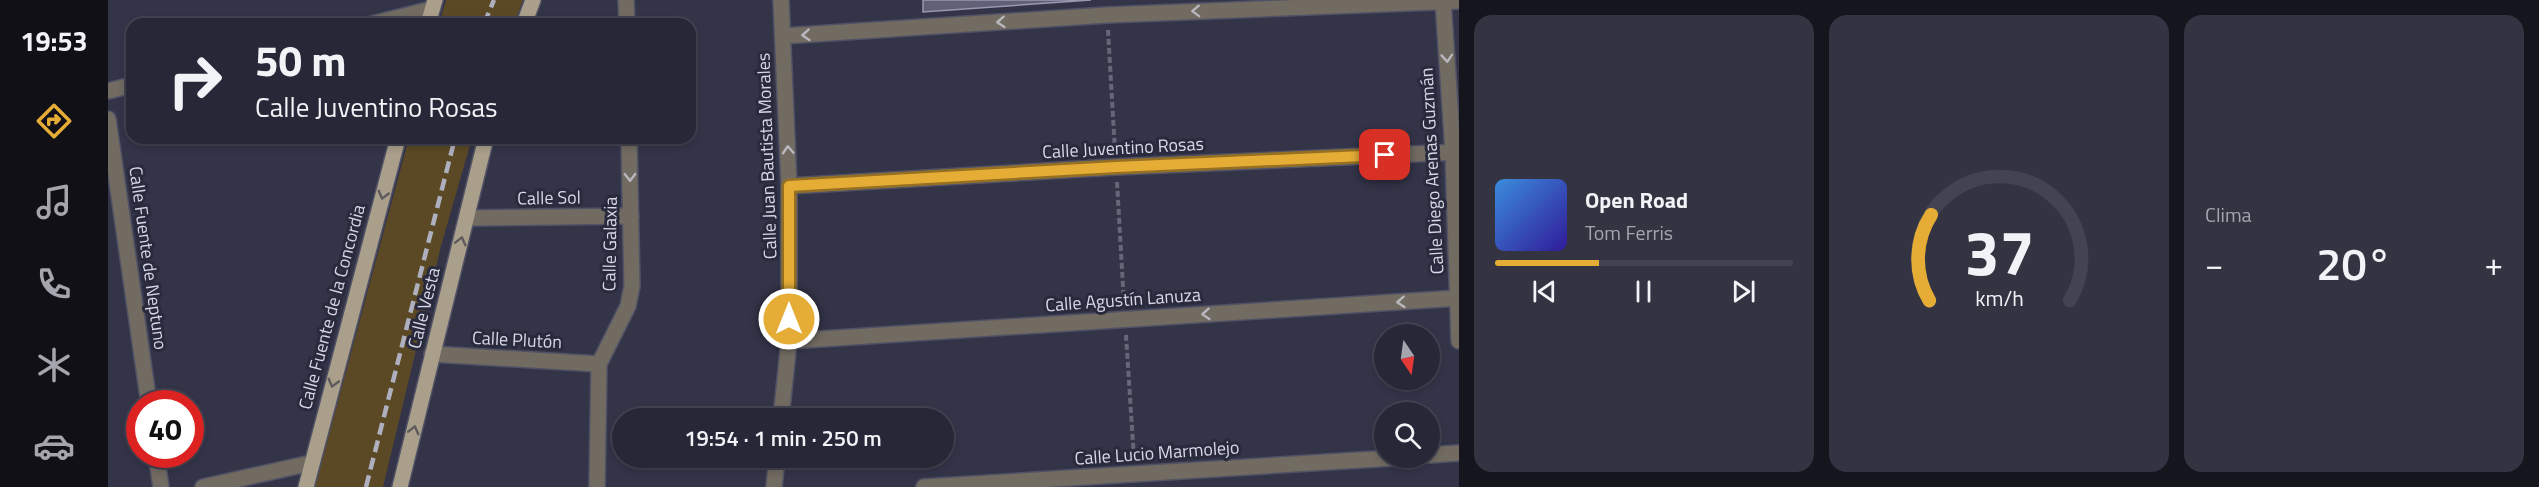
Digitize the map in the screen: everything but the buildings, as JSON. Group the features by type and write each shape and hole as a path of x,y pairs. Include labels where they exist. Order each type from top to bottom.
{"main road":[{"path":"526,18 533,0"},
{"name":"Calle Fuente de la Concordia","path":"306,487 396,144"},
{"name":"Calle Vesta","path":"400,487 485,144"}],"street":[{"path":"626,0 627,18"},
{"name":"Calle Juan Bautista Morales","path":"781,0 789,186 789,341 782,408"},
{"name":"Calle Diego Arenas Guzmán","path":"1443,1 1456,152 1459,341"},
{"path":"783,36 1107,15 1459,1"},
{"path":"400,18 432,11"},
{"path":"108,92 126,87"},
{"name":"Calle Fuente de Neptuno","path":"108,119 147,390"},
{"name":"Calle Galaxia","path":"597,487 599,364 628,306 632,286 629,144"},
{"name":"Calle Juventino Rosas","path":"789,186 1116,167 1456,152"},
{"name":"Calle Sol","path":"467,218 631,216"},
{"name":"Calle Agustín Lanuza","path":"789,341 1458,299"},
{"name":"Calle Plutón","path":"432,354 599,364"},
{"path":"1440,454 1459,453"},
{"name":"Calle Lucio Marmolejo","path":"924,487 1374,459"},
{"path":"203,487 311,463"},
{"path":"158,468 161,487"},
{"path":"774,487 776,468"}],"path":[{"path":"1107,15 1135,474"}],"shaded area":[{"path":"446,0 523,0 516,18 441,18"},
{"path":"407,144 470,144 441,246 383,487 315,487"}],"railway":[{"path":"486,18 494,0"},
{"path":"366,487 453,144"}],"route":[{"path":"789,319 789,186 1116,167 1385,155"}]}
